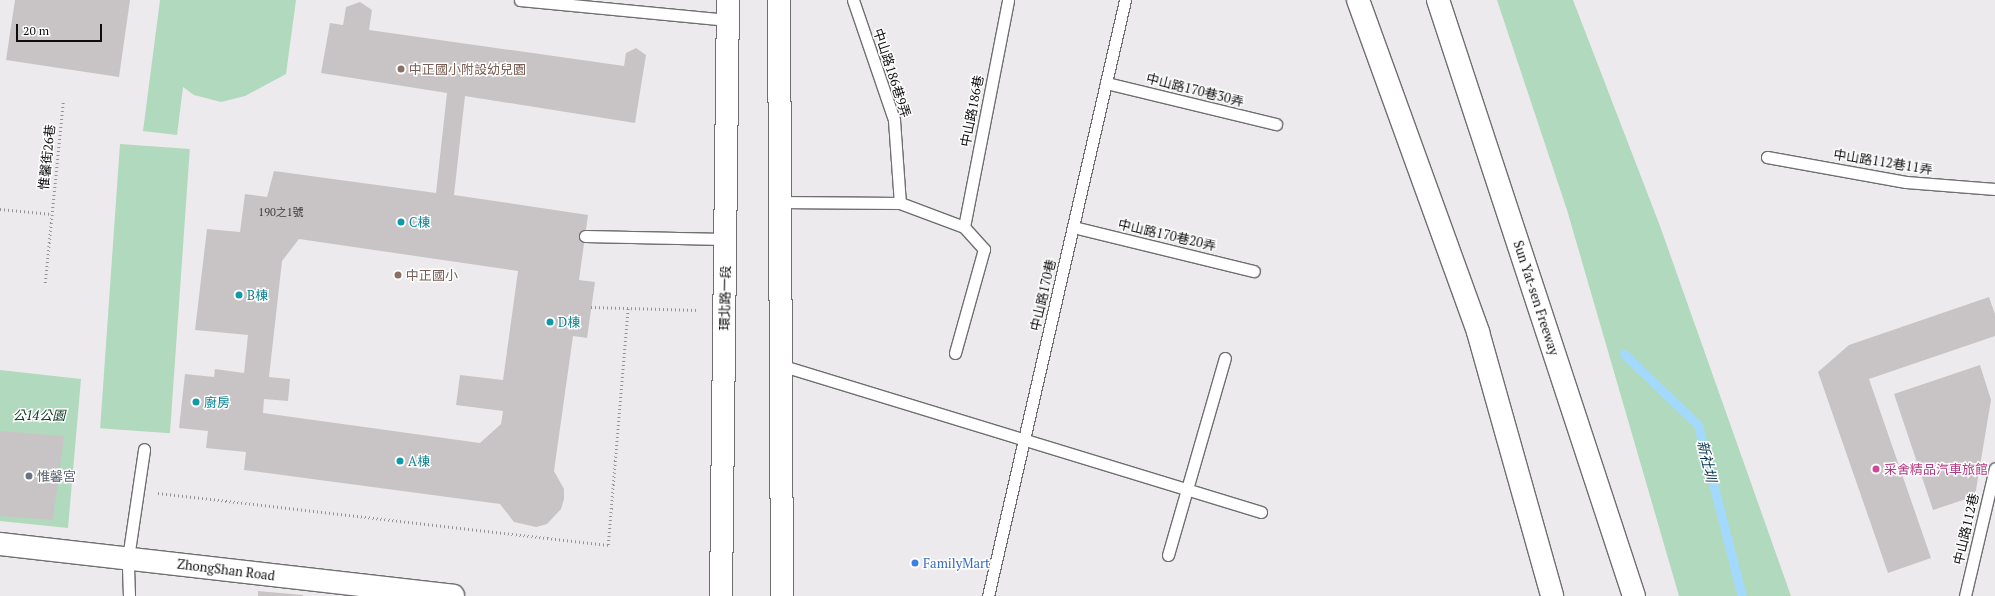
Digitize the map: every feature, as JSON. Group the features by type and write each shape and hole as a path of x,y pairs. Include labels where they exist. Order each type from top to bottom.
{"main road":[{"path":"779,0 778,202 782,596"},
{"path":"1358,0 1478,332 1552,596"},
{"name":"Sun Yat-sen Freeway","path":"1438,0 1634,596"},
{"name":"環北路一段","path":"721,596 728,10"},
{"name":"ZhongShan Road","path":"0,544 453,596"}],"lane":[{"path":"520,0 728,10"},
{"name":"中山路186巷9弄","path":"853,0 894,120 900,203"},
{"name":"中山路186巷","path":"964,227 1008,0"},
{"name":"中山路170巷","path":"988,596 1125,0"},
{"name":"中山路170巷30弄","path":"1106,83 1276,124"},
{"name":"中山路112巷11弄","path":"1767,157 1906,182 1995,189"},
{"path":"778,202 900,203 964,227 984,249 955,353"},
{"name":"中山路170巷20弄","path":"1073,227 1254,271"},
{"path":"585,236 725,240"},
{"path":"1168,555 1225,358"},
{"path":"780,365 1261,512"},
{"path":"129,596 128,558 144,449"},
{"name":"中山路112巷","path":"1965,596 1995,468"}],"path":[{"name":"惟馨街26巷","path":"45,283 63,102"},
{"path":"0,209 52,214"},
{"path":"591,307 725,311"},
{"path":"138,491 608,546 628,308"}],"green space":[{"path":"160,0 296,0 286,74 245,96 221,102 194,95 183,87 177,135 143,131"},
{"path":"1497,0 1573,0 1660,226 1791,596 1679,596 1567,210"},
{"path":"120,144 190,149 170,433 100,428"},
{"name":"公14公園","path":"0,370 81,379 68,528 0,521"}],"building":[{"path":"15,0 130,0 119,77 6,60"},
{"path":"360,2 372,10 369,30 624,66 626,53 636,48 646,55 635,123 465,96 454,195 588,215 579,280 595,282 587,338 573,336 554,471 564,489 564,499 561,509 547,524 536,527 514,522 500,504 244,470 246,452 206,448 208,431 179,428 185,374 214,377 215,369 244,373 248,335 195,330 207,229 240,232 245,194 267,197 274,171 436,193 447,93 321,73 330,23 343,25 346,7","holes":["299,239 518,271 503,380 460,375 456,405 503,411 501,424 480,443 263,413 264,399 288,401 290,379 269,377 282,261"]},
{"name":"采舍精品汽車旅館","path":"1989,297 1995,314 1995,336 1869,379 1931,558 1888,573 1818,372 1849,345"},
{"name":"采舍精品汽車旅館","path":"1980,365 1991,400 1975,496 1933,510 1894,394"},
{"name":"惟馨宮","path":"0,431 64,436 53,520 0,516"},
{"path":"258,591 303,595 303,596 258,596"}],"waterway":[{"name":"新社圳","path":"1624,354 1698,425 1742,596"}],"place":[{"name":"中正國小附設幼兒園","path":"401,69"},
{"name":"C棟","path":"401,222"},
{"name":"中正國小","path":"398,275"},
{"name":"B棟","path":"239,295"},
{"name":"D棟","path":"550,322"},
{"name":"廚房","path":"196,402"},
{"name":"A棟","path":"400,461"},
{"name":"采舍精品汽車旅館","path":"1876,469"},
{"name":"惟馨宮","path":"29,476"},
{"name":"FamilyMart","path":"915,563"}]}
